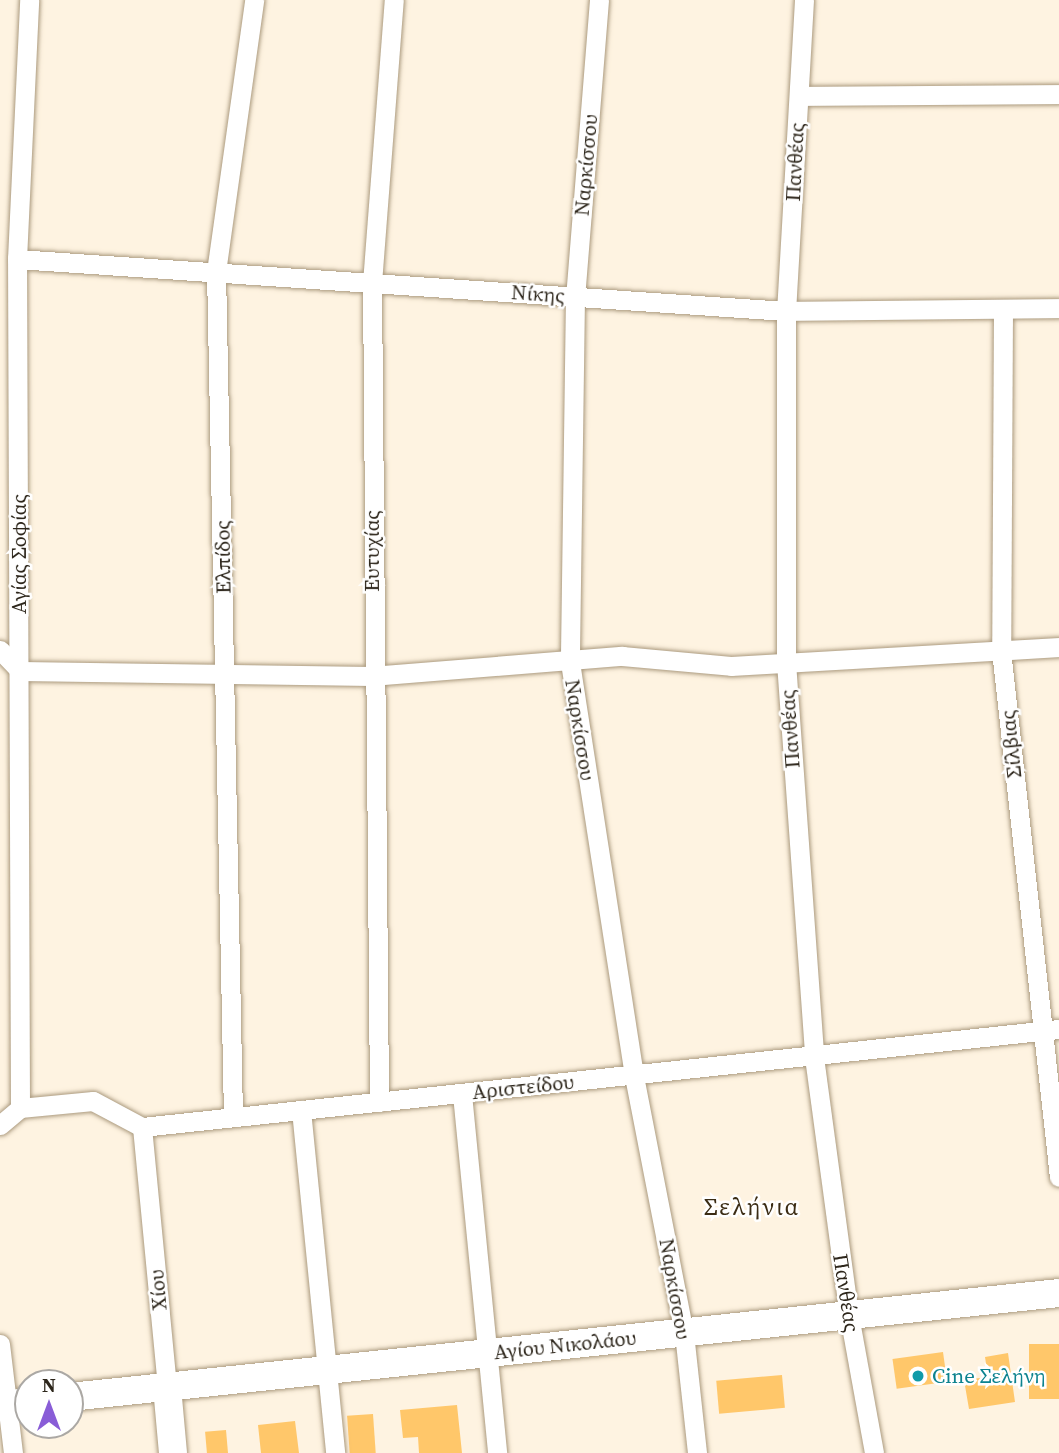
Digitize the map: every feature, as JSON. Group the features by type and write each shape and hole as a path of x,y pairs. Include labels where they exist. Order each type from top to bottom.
{"street":[{"name":"Αγίας Σοφίας","path":"20,1108 17,259 29,0"},
{"name":"Ελπίδος","path":"233,1117 216,272 254,0"},
{"name":"Ευτυχίας","path":"379,1102 371,676 372,283 394,0"},
{"name":"Ναρκίσσου","path":"599,0 575,296 570,662 634,1076 684,1333 696,1453"},
{"name":"Πανθέας","path":"804,0 786,311 786,662 814,1057 849,1315 874,1453"},
{"path":"799,96 1059,94"},
{"name":"Νίκης","path":"17,259 786,311 1059,308"},
{"name":"Σίλβιας","path":"1003,309 1001,650 1051,1029 1059,1177"},
{"path":"0,649 20,671 371,676 622,656 731,666 1059,647"},
{"name":"Αριστείδου","path":"142,1127 814,1057 1051,1029"},
{"path":"462,1094 497,1453"},
{"path":"0,1125 20,1108 93,1101 142,1127"},
{"path":"301,1110 335,1453"},
{"name":"Χίου","path":"142,1127 173,1453"},
{"name":"Αγίου Νικολάου","path":"84,1396 1059,1293"},
{"path":"0,1344 12,1403 13,1453"}],"building":[{"path":"1029,1344 1059,1344 1059,1399 1029,1399"},
{"path":"943,1352 947,1382 897,1389 892,1359"},
{"path":"1008,1353 1015,1402 969,1409 964,1380 988,1377 985,1357"},
{"path":"782,1375 785,1408 719,1414 716,1381"},
{"path":"457,1405 462,1453 419,1453 418,1437 403,1438 400,1410"},
{"path":"373,1414 376,1453 350,1453 347,1416"},
{"path":"295,1421 299,1453 261,1453 258,1425"},
{"path":"226,1430 228,1453 207,1453 205,1432"}],"place":[{"name":"Cine Σελήνη","path":"918,1376"}],"district":[{"name":"Σελήνια","path":"752,1207"}]}
